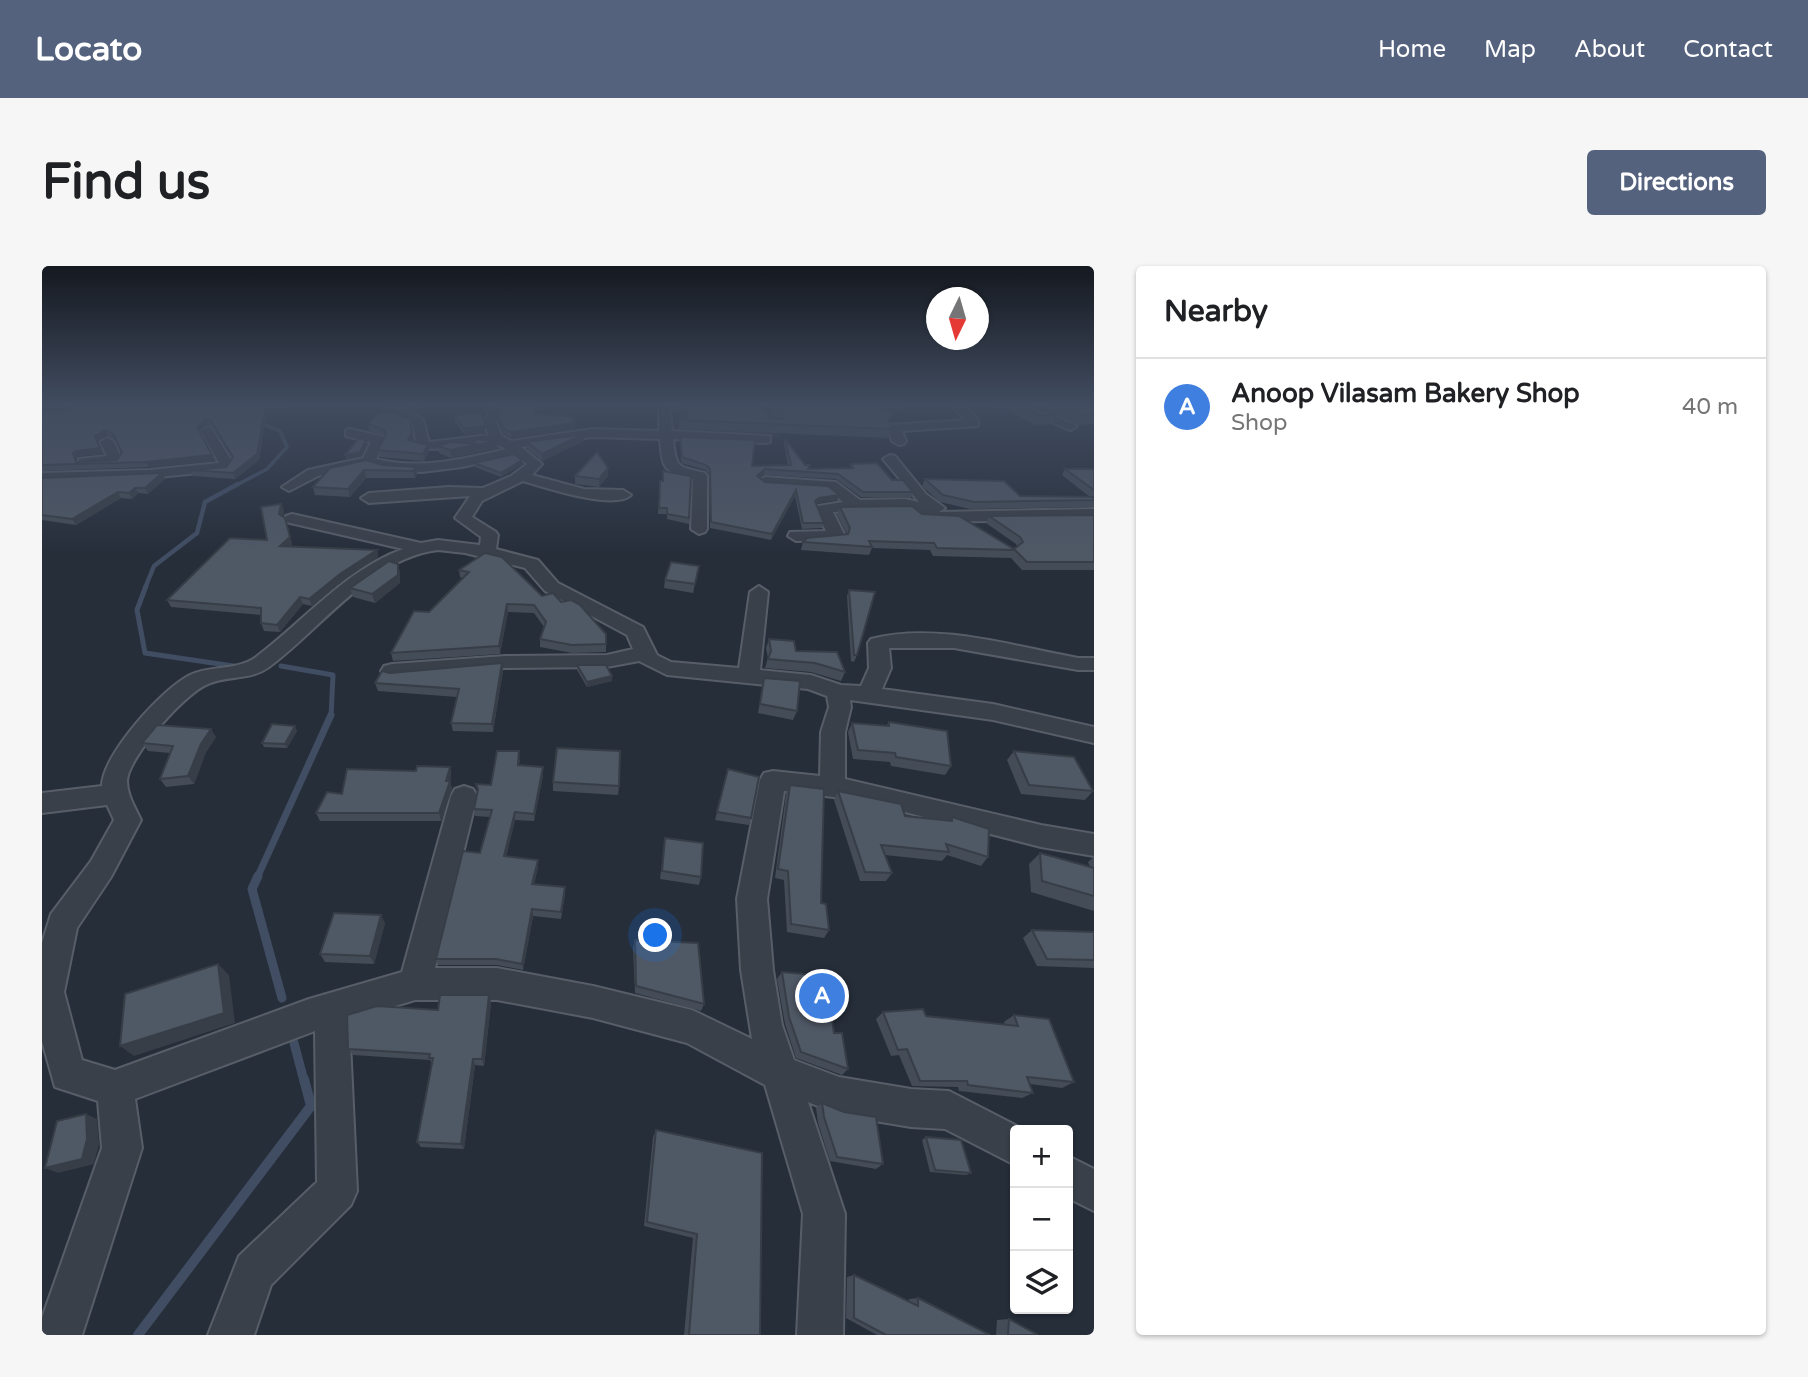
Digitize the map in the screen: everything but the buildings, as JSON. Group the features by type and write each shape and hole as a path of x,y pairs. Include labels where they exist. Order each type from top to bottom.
{"street":[{"path":"42,465 115,460 112,454"},
{"path":"42,477 149,474 223,467 226,463 221,454"},
{"path":"368,461 372,454"},
{"path":"289,487 313,473 368,461 396,467 444,465 477,454"},
{"path":"487,553 490,535 463,518 468,504 483,492 521,476 535,464 521,454"},
{"path":"668,454 669,464 675,470 700,476 699,529"},
{"path":"890,459 920,497 933,507 961,518 985,533"},
{"path":"521,476 590,494 622,495"},
{"path":"54,489 68,477"},
{"path":"765,481 831,485 856,505"},
{"path":"369,498 449,491 483,492"},
{"path":"796,536 837,536 823,509 856,505 905,503 915,506 925,516 961,518 1094,514"},
{"path":"292,519 421,548"},
{"path":"1010,1143 949,1110 911,1108 839,1096 780,1073 692,1027 593,1002 497,984 415,984 264,1032 115,1088 68,1074 47,992 62,924 101,869 128,820 115,794 115,775 130,747 174,698 195,681 208,676 250,672 347,590 396,559 432,545 445,545 532,564 537,576 550,587 600,610 636,631 648,659 667,668 811,682 838,692 993,712 1094,735"},
{"path":"749,675 759,592"},
{"path":"869,694 880,668 878,643 905,639 957,642 1078,664 1094,664"},
{"path":"392,671 505,662 607,661 645,653"},
{"path":"831,787 835,761 833,732 840,707 838,692"},
{"path":"820,1335 824,1214 765,1025 755,946 752,899 773,779 858,790 1041,836 1094,845"},
{"path":"42,803 115,794"},
{"path":"415,984 464,796"},
{"path":"231,1335 254,1271 337,1191 332,1009"},
{"path":"59,1335 122,1148 115,1088"},
{"path":"1073,1179 1094,1191"}],"waterway":[{"path":"235,486 267,469 281,454"},
{"path":"145,588 154,566 197,533 205,502 238,484"},
{"path":"146,586 137,610 145,653 240,667"},
{"path":"281,666 333,675 331,717"},
{"path":"257,878 331,715"},
{"path":"258,876 252,889 282,998"},
{"path":"294,1043 304,1081"},
{"path":"138,1335 311,1106 304,1079"}],"place":[{"name":"Anoop Vilasam Bakery Shop","path":"822,996"}]}
